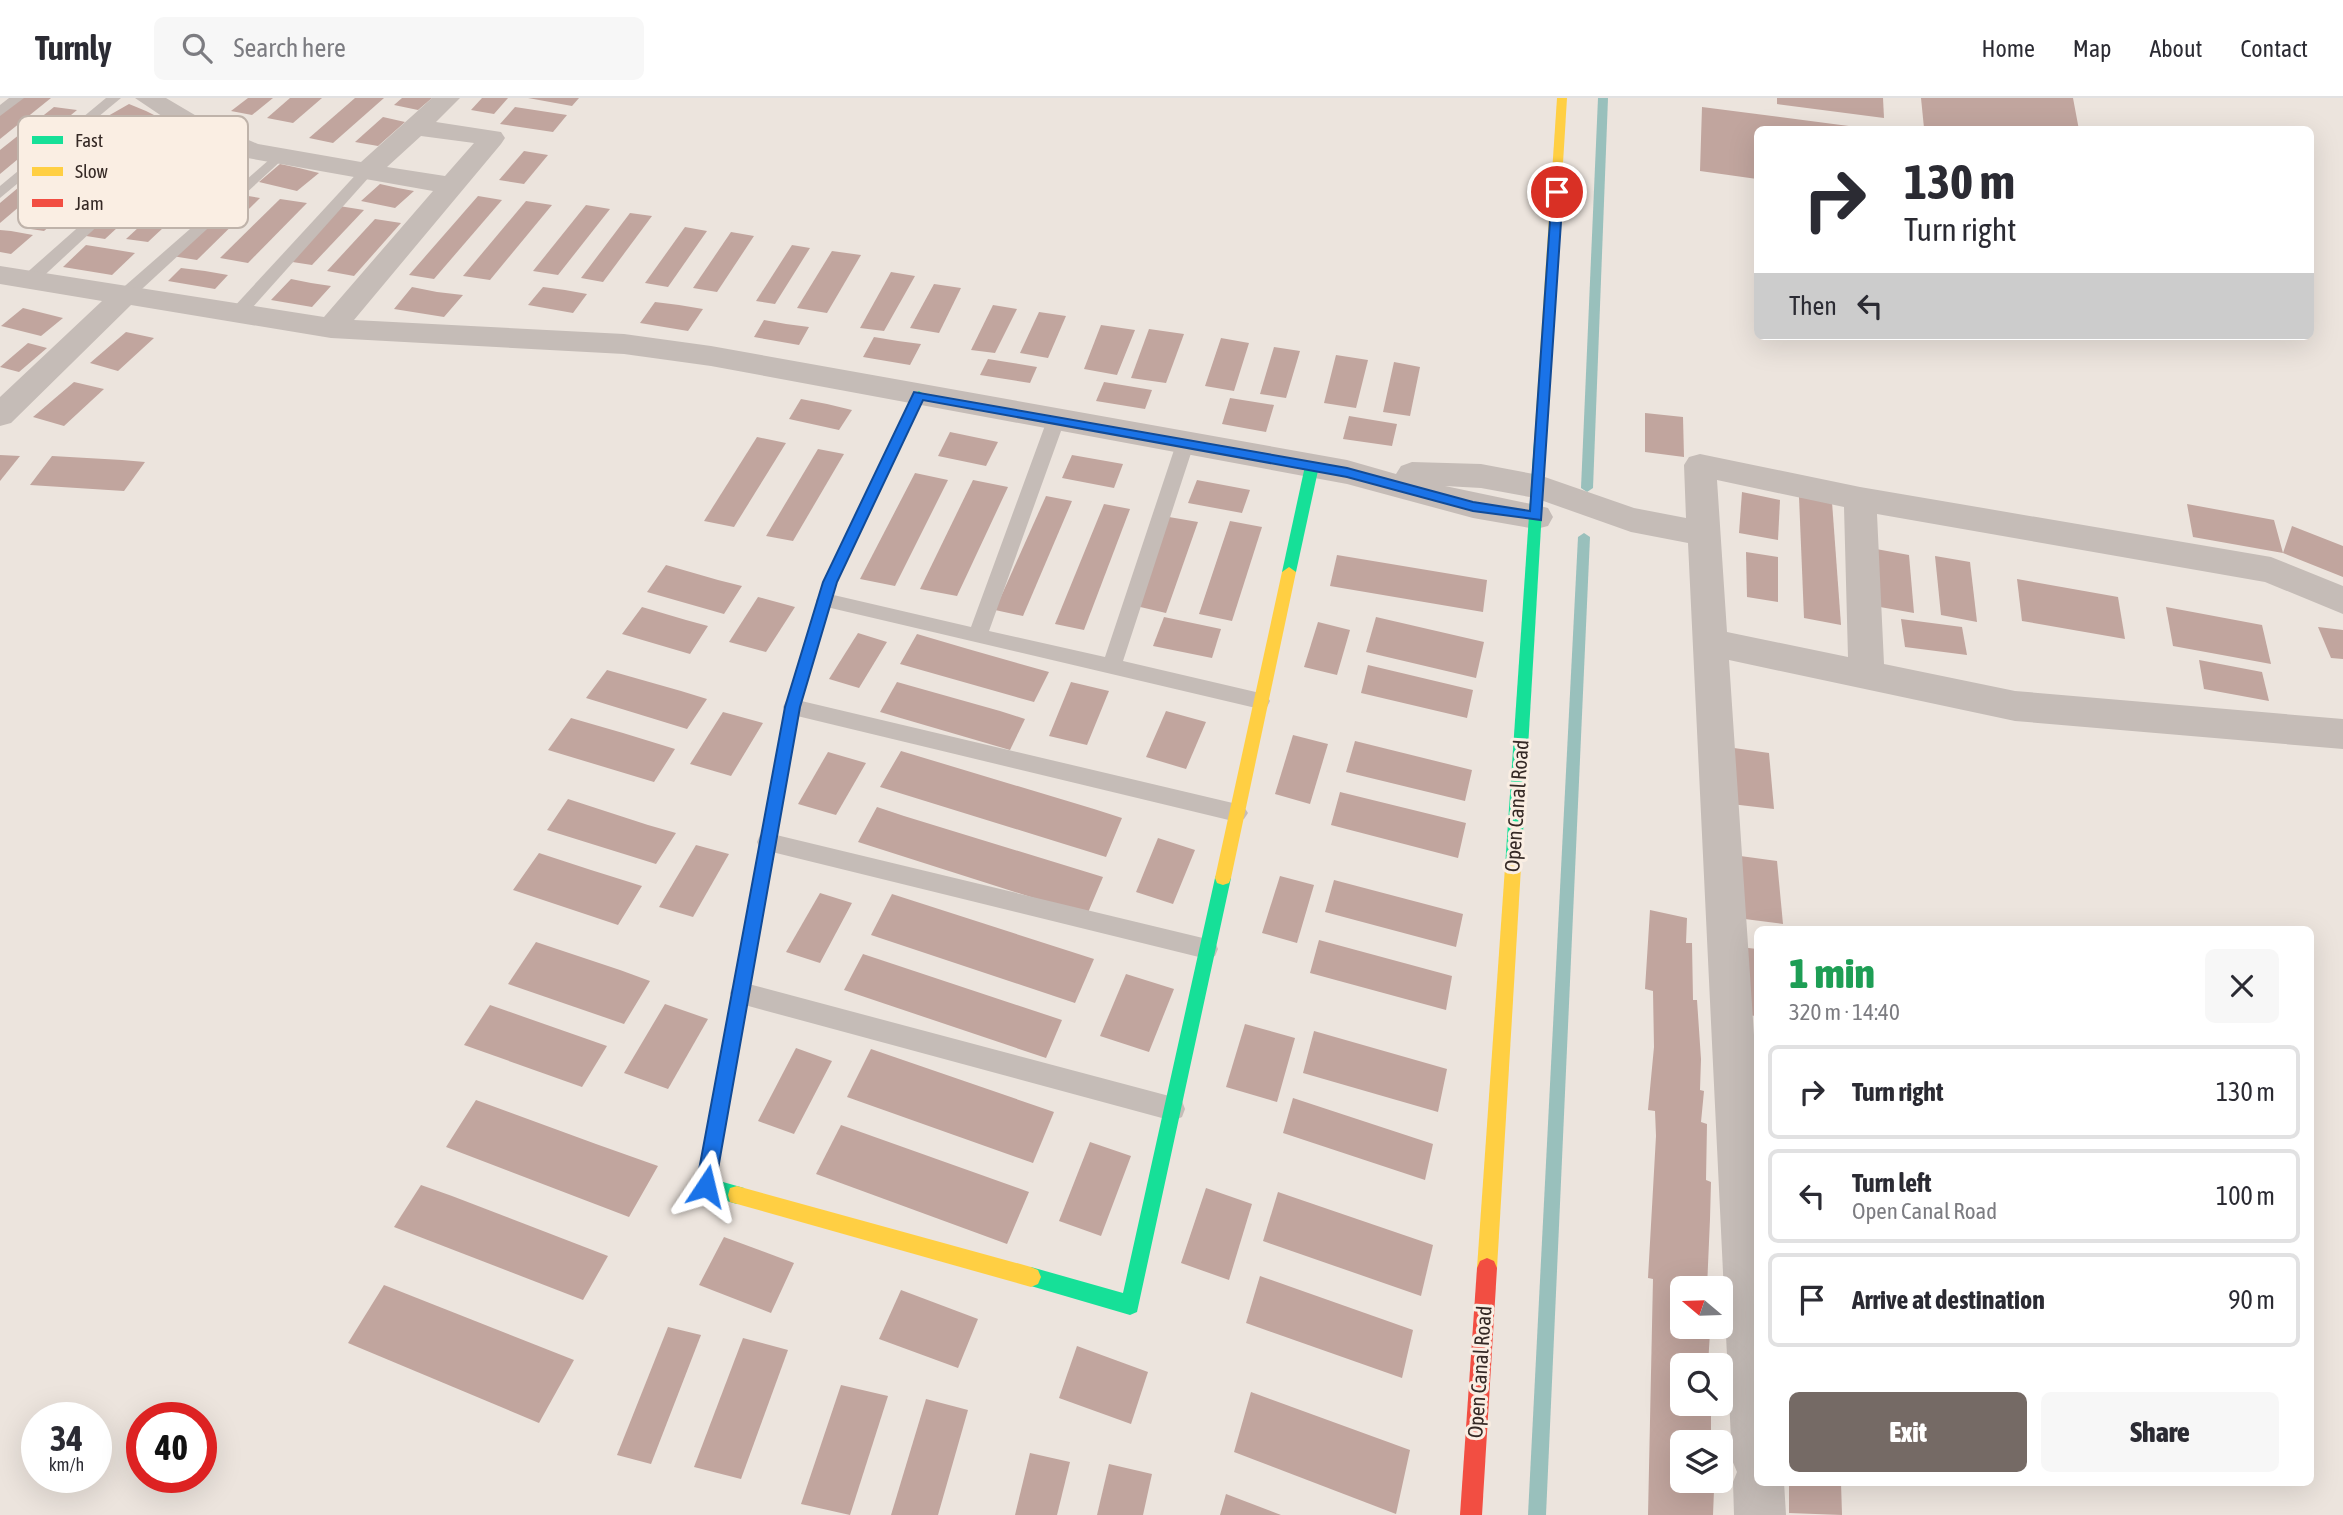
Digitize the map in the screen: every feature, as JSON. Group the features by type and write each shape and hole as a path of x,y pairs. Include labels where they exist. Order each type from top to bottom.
{"street":[{"path":"148,98 178,116"},
{"path":"366,172 447,98"},
{"name":"Open Canal Road","path":"1471,1515 1562,98"},
{"path":"331,328 492,138 415,127"},
{"path":"248,150 453,186"},
{"path":"15,278 331,328 624,344 711,356 1347,472 1473,506 1538,502 1703,533"},
{"path":"0,415 124,296"},
{"path":"919,395 830,582 793,707 706,1186 1130,1305 1311,466"},
{"path":"1754,1408 1700,465 1860,499 2271,570 2343,601"},
{"path":"1860,499 1867,677"},
{"path":"1710,642 2015,706 2343,734"},
{"path":"1758,1486 1760,1515"}],"lane":[{"path":"0,112 17,98"},
{"path":"93,116 114,98"},
{"path":"248,183 278,156"},
{"path":"238,313 366,172"},
{"path":"0,194 18,179"},
{"path":"15,278 75,228"},
{"path":"124,296 199,228"},
{"path":"978,635 1056,420"},
{"path":"1112,666 1185,444"},
{"path":"825,600 1261,701"},
{"path":"793,707 1237,813"},
{"path":"768,842 1207,948"},
{"path":"741,993 1173,1108"}],"building":[{"path":"22,98 51,98 29,116 18,116 18,125 0,139 0,115"},
{"path":"248,98 273,98 252,115 231,111"},
{"path":"290,98 322,98 293,123 267,118"},
{"path":"355,98 384,98 333,143 309,138"},
{"path":"402,98 432,98 418,110 394,105"},
{"path":"482,98 508,98 494,114 471,110"},
{"path":"528,98 579,98 572,106"},
{"path":"1777,98 1883,98 1884,118 1777,104"},
{"path":"1921,98 2073,98 2078,126 1924,126"},
{"path":"129,104 156,116 108,116"},
{"path":"54,107 77,110 70,116 43,116"},
{"path":"515,107 567,115 553,132 500,124"},
{"path":"1702,107 1849,126 1754,126 1754,179 1700,171"},
{"path":"383,117 405,122 378,146 355,142"},
{"path":"18,136 18,159 0,174 0,150"},
{"path":"524,151 548,155 524,184 499,180"},
{"path":"280,164 319,173 297,191 259,182"},
{"path":"380,184 414,191 395,208 361,201"},
{"path":"18,188 18,208 0,223 0,203"},
{"path":"248,196 260,198 248,210"},
{"path":"478,196 502,200 434,279 409,275"},
{"path":"280,199 307,203 248,263 220,258"},
{"path":"526,201 552,205 490,280 463,276"},
{"path":"586,205 610,209 558,275 533,271"},
{"path":"339,206 364,210 312,265 286,261"},
{"path":"630,213 652,216 603,282 581,278"},
{"path":"375,219 401,223 354,276 327,271"},
{"path":"685,227 707,231 668,287 645,283"},
{"path":"24,228 47,228 44,231"},
{"path":"88,228 117,228 105,239 80,235"},
{"path":"138,228 163,228 148,242 126,239"},
{"path":"201,228 230,228 197,260 172,256"},
{"path":"0,230 33,235 11,254 0,252"},
{"path":"731,232 754,236 717,292 693,288"},
{"path":"86,245 135,253 112,275 63,267"},
{"path":"792,245 810,248 775,304 756,301"},
{"path":"832,251 861,255 827,313 797,308"},
{"path":"181,268 228,275 215,289 168,281"},
{"path":"891,272 915,276 884,331 860,328"},
{"path":"291,279 331,286 312,307 271,300"},
{"path":"934,284 961,288 939,333 910,328"},
{"path":"412,287 463,295 444,317 394,309"},
{"path":"543,287 587,294 573,313 528,305"},
{"path":"655,302 703,309 688,331 640,323"},
{"path":"993,305 1017,309 995,353 971,350"},
{"path":"23,308 63,318 41,336 1,326"},
{"path":"1039,312 1066,316 1048,358 1020,353"},
{"path":"764,320 809,327 799,345 754,337"},
{"path":"1101,325 1135,330 1117,375 1084,369"},
{"path":"1149,329 1184,334 1166,383 1131,378"},
{"path":"126,332 154,338 118,371 90,363"},
{"path":"874,337 921,344 910,365 863,357"},
{"path":"1221,338 1249,343 1234,391 1205,386"},
{"path":"28,343 47,348 19,372 0,367"},
{"path":"1274,347 1300,351 1286,398 1260,394"},
{"path":"1336,355 1368,360 1356,408 1324,403"},
{"path":"988,359 1037,367 1030,383 980,375"},
{"path":"1394,362 1420,367 1410,416 1383,412"},
{"path":"74,382 104,389 64,426 33,417"},
{"path":"1104,382 1152,390 1145,409 1096,401"},
{"path":"1230,398 1274,405 1266,432 1222,424"},
{"path":"801,399 852,410 839,430 789,419"},
{"path":"1645,413 1683,417 1684,457 1645,452"},
{"path":"1349,416 1397,424 1392,446 1343,439"},
{"path":"950,432 998,442 986,466 938,456"},
{"path":"757,437 786,443 734,527 704,521"},
{"path":"818,449 844,454 793,541 766,536"},
{"path":"0,455 20,456 0,481"},
{"path":"1072,455 1123,464 1114,488 1062,478"},
{"path":"52,456 145,462 124,491 30,485"},
{"path":"915,473 948,480 895,586 860,579"},
{"path":"973,480 1008,487 957,596 920,589"},
{"path":"1197,480 1250,490 1242,513 1188,503"},
{"path":"1742,492 1780,500 1778,540 1739,533"},
{"path":"1046,496 1072,501 1023,616 995,610"},
{"path":"1799,497 1832,502 1841,625 1804,618"},
{"path":"1104,504 1130,509 1084,630 1055,624"},
{"path":"2187,504 2274,520 2283,553 2193,537"},
{"path":"1169,517 1198,522 1166,613 1136,606"},
{"path":"1230,521 1262,527 1232,621 1199,614"},
{"path":"2292,526 2343,546 2343,577 2283,553"},
{"path":"1876,549 1909,555 1914,613 1880,607"},
{"path":"1746,552 1778,557 1778,602 1747,597"},
{"path":"1337,555 1487,580 1483,612 1330,586"},
{"path":"1935,556 1970,562 1977,622 1941,615"},
{"path":"666,565 742,586 724,614 647,592"},
{"path":"2017,579 2118,597 2125,639 2022,621"},
{"path":"758,597 795,607 766,652 729,642"},
{"path":"642,607 708,626 690,654 622,634"},
{"path":"2166,607 2262,625 2271,664 2173,646"},
{"path":"1164,617 1221,629 1212,658 1153,646"},
{"path":"1376,617 1484,642 1476,678 1366,652"},
{"path":"1901,619 1962,627 1967,655 1905,647"},
{"path":"1318,622 1350,630 1337,675 1304,667"},
{"path":"2318,627 2343,630 2343,659 2331,658"},
{"path":"858,633 887,642 859,688 829,679"},
{"path":"917,634 1049,672 1034,702 900,664"},
{"path":"2199,660 2262,672 2269,701 2204,689"},
{"path":"1368,665 1473,690 1467,718 1361,693"},
{"path":"607,670 707,699 687,729 586,698"},
{"path":"897,682 1025,719 1010,750 880,712"},
{"path":"1071,682 1109,691 1087,745 1049,736"},
{"path":"1166,711 1206,722 1186,769 1146,757"},
{"path":"723,712 763,723 731,776 690,764"},
{"path":"571,718 675,749 654,782 548,750"},
{"path":"1293,735 1328,744 1310,804 1275,794"},
{"path":"1355,741 1472,770 1465,801 1346,772"},
{"path":"1727,747 1769,753 1774,809 1731,804"},
{"path":"901,751 1122,818 1106,857 880,787"},
{"path":"828,752 866,763 836,815 798,804"},
{"path":"1340,792 1466,823 1458,858 1331,825"},
{"path":"568,799 676,833 656,864 547,830"},
{"path":"877,807 1103,877 1087,915 858,842"},
{"path":"1158,838 1195,850 1173,904 1136,892"},
{"path":"696,845 729,854 693,917 659,907"},
{"path":"539,853 642,886 618,925 513,890"},
{"path":"1733,855 1777,861 1783,924 1737,918"},
{"path":"1280,876 1314,885 1297,943 1262,933"},
{"path":"1334,880 1463,914 1456,947 1325,912"},
{"path":"820,893 852,903 820,963 786,952"},
{"path":"892,894 1094,959 1075,1003 871,935"},
{"path":"1650,910 1687,918 1686,943 1692,943 1693,1000 1697,1000 1700,1090 1704,1091 1701,1122 1707,1124 1706,1180 1711,1182 1707,1276 1670,1276 1670,1339 1710,1339 1709,1353 1670,1353 1670,1416 1711,1416 1711,1430 1670,1430 1670,1493 1714,1493 1713,1515 1648,1515 1653,1279 1648,1278 1656,1136 1655,1111 1648,1110 1654,1047 1653,991 1645,989"},
{"path":"1319,940 1452,976 1446,1010 1310,973"},
{"path":"536,942 650,981 624,1024 508,984"},
{"path":"1740,947 1754,949 1754,1016 1745,1015"},
{"path":"863,954 1062,1020 1046,1058 844,990"},
{"path":"1126,974 1174,989 1149,1052 1100,1036"},
{"path":"665,1004 708,1019 668,1089 624,1073"},
{"path":"490,1005 607,1046 582,1087 464,1045"},
{"path":"1245,1024 1295,1038 1277,1102 1226,1087"},
{"path":"1314,1031 1447,1069 1438,1112 1303,1073"},
{"path":"796,1048 832,1061 794,1134 758,1121"},
{"path":"871,1049 1054,1112 1033,1163 847,1097"},
{"path":"1293,1098 1433,1144 1425,1180 1283,1133"},
{"path":"476,1100 658,1166 629,1217 446,1147"},
{"path":"841,1125 1029,1192 1007,1244 816,1174"},
{"path":"1090,1142 1131,1156 1101,1236 1059,1221"},
{"path":"421,1185 608,1256 583,1300 394,1227"},
{"path":"1206,1188 1252,1204 1229,1280 1181,1263"},
{"path":"1278,1192 1433,1245 1421,1296 1263,1241"},
{"path":"724,1237 794,1263 771,1313 699,1285"},
{"path":"1260,1276 1413,1330 1402,1378 1246,1323"},
{"path":"384,1285 574,1360 539,1423 348,1343"},
{"path":"901,1290 978,1319 958,1368 879,1339"},
{"path":"668,1327 701,1335 651,1464 617,1455"},
{"path":"743,1338 788,1350 741,1479 694,1467"},
{"path":"1077,1346 1148,1372 1131,1424 1059,1398"},
{"path":"841,1385 888,1396 850,1515 801,1504"},
{"path":"1251,1392 1410,1450 1396,1514 1234,1452"},
{"path":"926,1399 968,1410 938,1515 891,1515"},
{"path":"1030,1453 1070,1462 1057,1515 1015,1515"},
{"path":"1109,1464 1152,1474 1143,1515 1097,1515"},
{"path":"1789,1486 1841,1486 1842,1515 1789,1513"},
{"path":"1226,1494 1281,1515 1220,1515"}],"waterway":[{"path":"1587,488 1603,98"},
{"path":"1537,1515 1584,537"}],"traffic: fast":[{"path":"737,1195 706,1186 793,707 830,582 919,395"},
{"path":"1513,867 1540,442"},
{"path":"1289,572 1312,466"},
{"path":"1031,1277 1130,1305 1223,878"}],"traffic: slow":[{"path":"1540,442 1562,98"},
{"path":"1223,878 1289,572"},
{"path":"1487,1268 1513,867"},
{"path":"737,1195 1031,1277"}],"traffic: jam":[{"path":"1471,1515 1487,1268"}],"route":[{"path":"706,1186 793,707 830,582 919,395 1347,472 1473,506 1536,517 1557,192"}]}
